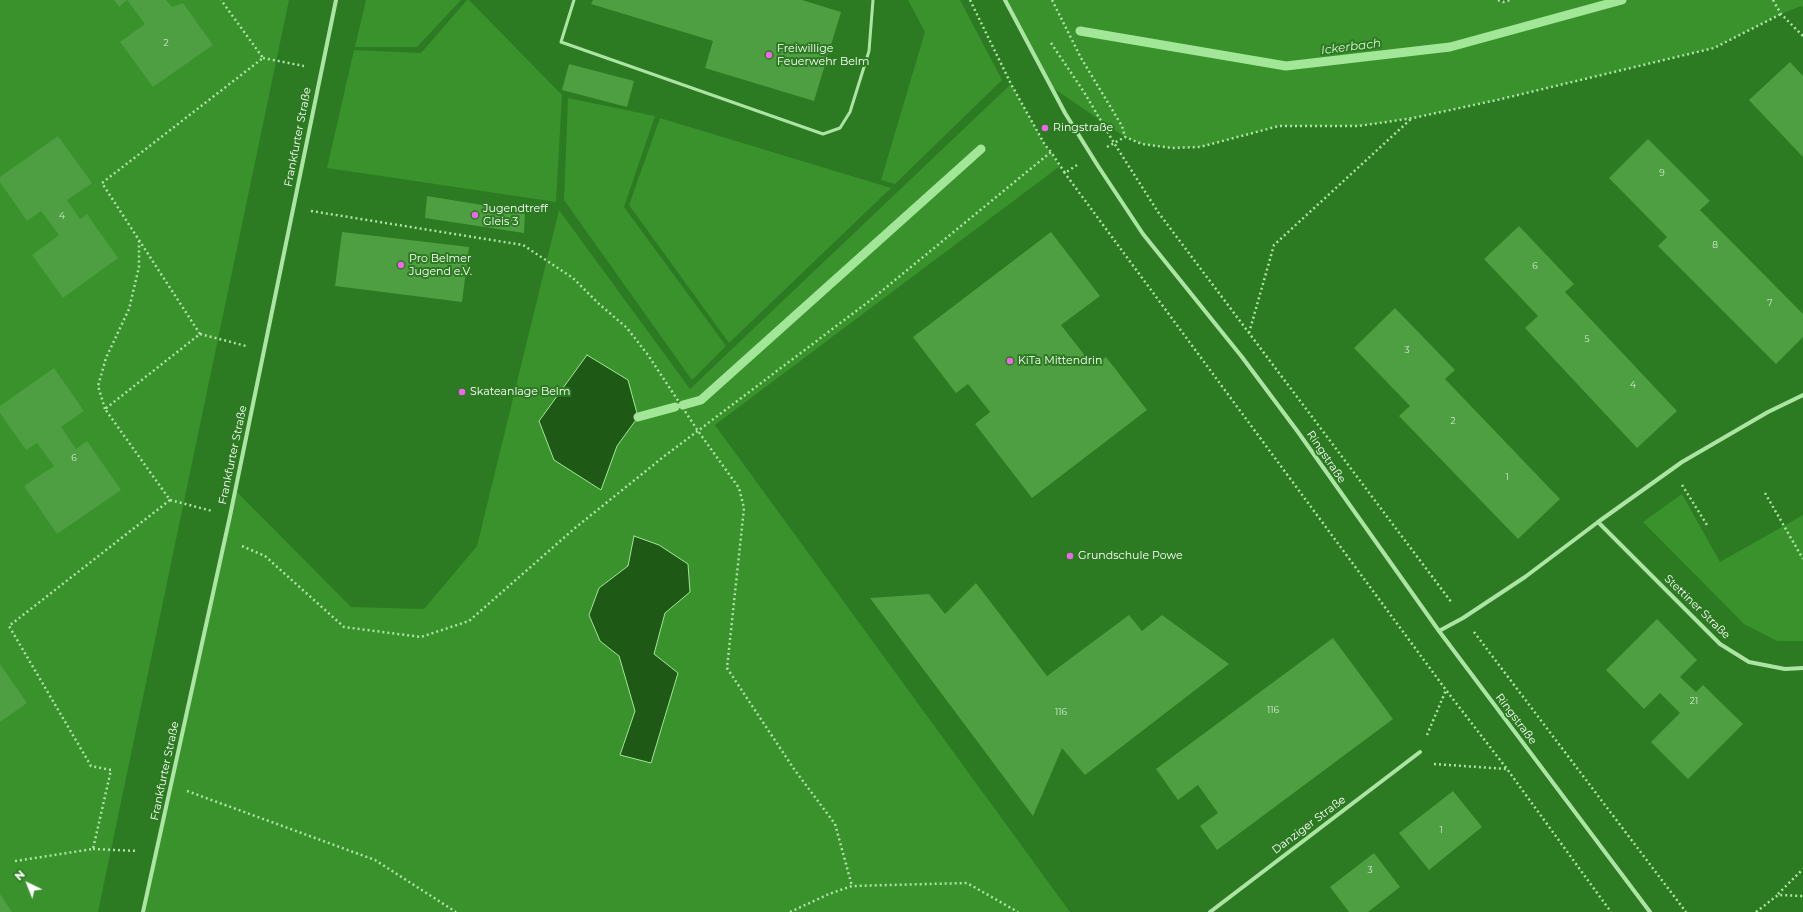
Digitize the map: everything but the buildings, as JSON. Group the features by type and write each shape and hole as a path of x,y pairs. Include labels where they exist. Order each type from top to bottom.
{"street":[{"name":"Frankfurter Straße","path":"143,912 225,540 336,0"},
{"name":"Ringstraße","path":"1005,0 1050,86 1092,156 1143,234 1242,356 1298,432 1438,631 1650,912"},
{"path":"1438,631 1463,618 1525,577 1598,522 1673,469 1768,412 1803,395"},
{"name":"Stettiner Straße","path":"1598,522 1720,644 1749,662 1785,669 1803,668"},
{"name":"Danziger Straße","path":"1210,912 1420,752"}],"lane":[{"path":"574,0 561,42 823,134 840,128 850,112 869,51 873,0"}],"path":[{"path":"221,0 263,58 321,70"},
{"path":"970,0 1011,84 1045,145 1446,690 1507,769 1611,912"},
{"path":"1052,0 1081,58 1122,126 1125,137"},
{"path":"1498,0 1503,2 1510,0"},
{"path":"1772,0 1781,14 1803,36"},
{"path":"1125,137 1142,144 1172,148 1200,147 1279,126 1360,126 1413,118 1497,100 1714,48 1781,14"},
{"path":"1048,39 1084,92 1114,143 1158,212 1686,912"},
{"path":"263,58 102,183 200,334 264,350"},
{"path":"1242,356 1274,245 1413,118"},
{"path":"1065,173 1125,137"},
{"path":"225,540 265,556 344,627 421,637 469,621 575,528 698,431 872,299 1051,152"},
{"path":"293,208 523,245 573,278 627,328 648,355 698,431 739,488 744,508 727,668 794,769 835,824 852,886"},
{"path":"139,240 139,267 129,309 106,358 98,386 105,409 170,500 230,516"},
{"path":"105,409 200,334"},
{"path":"1673,469 1707,525"},
{"path":"1765,493 1803,559"},
{"path":"93,849 111,770 91,766 9,626 170,500"},
{"path":"1446,690 1420,752 1435,765 1507,769"},
{"path":"172,786 375,860 456,912"},
{"path":"15,861 93,849 157,852"},
{"path":"1756,912 1778,895 1803,869"},
{"path":"790,912 828,894 852,886 967,883 1018,912"},
{"path":"1778,895 1803,896"}],"shaded area":[{"path":"0,0 289,0 98,912 0,912"},
{"path":"366,0 461,0 417,47 355,47"},
{"path":"467,0 469,0 562,95 556,202 327,168 354,50 421,53"},
{"path":"908,0 960,0 1002,80 895,184 881,180 925,32"},
{"path":"1005,0 1498,0 1503,2 1510,0 1803,0 1803,8 1801,6 1781,14 1714,48 1497,100 1413,118 1359,126 1279,126 1200,147 1172,148 1142,144 1125,137 1050,86"},
{"path":"1011,84 1045,145 1060,166 715,425 1070,912 143,912 235,490 351,607 424,609 477,546 559,210 690,389"},
{"path":"568,98 655,116 624,207 726,346 692,380 564,200"},
{"path":"660,118 891,188 729,343 629,205"},
{"path":"587,355 628,380 638,417 617,446 601,490 554,460 539,421"},
{"path":"1682,494 1720,562 1803,515 1803,641 1777,641 1744,624 1643,522"},
{"path":"634,536 659,545 688,564 690,592 665,613 654,654 678,673 651,763 620,755 635,711 619,656 600,641 589,615 599,588 628,566"}],"waterway":[{"name":"Ickerbach","path":"1080,31 1286,66 1450,47 1622,0"},
{"path":"683,405 701,400 981,149"},
{"path":"638,417 675,407"}],"place":[{"name":"Freiwillige Feuerwehr Belm","path":"769,55"},
{"name":"Ringstraße","path":"1045,128"},
{"name":"Jugendtreff Gleis 3","path":"475,215"},
{"name":"Pro Belmer Jugend e.V.","path":"401,265"},
{"name":"KiTa Mittendrin","path":"1010,361"},
{"name":"Skateanlage Belm","path":"462,392"},
{"name":"Grundschule Powe","path":"1070,556"}]}
